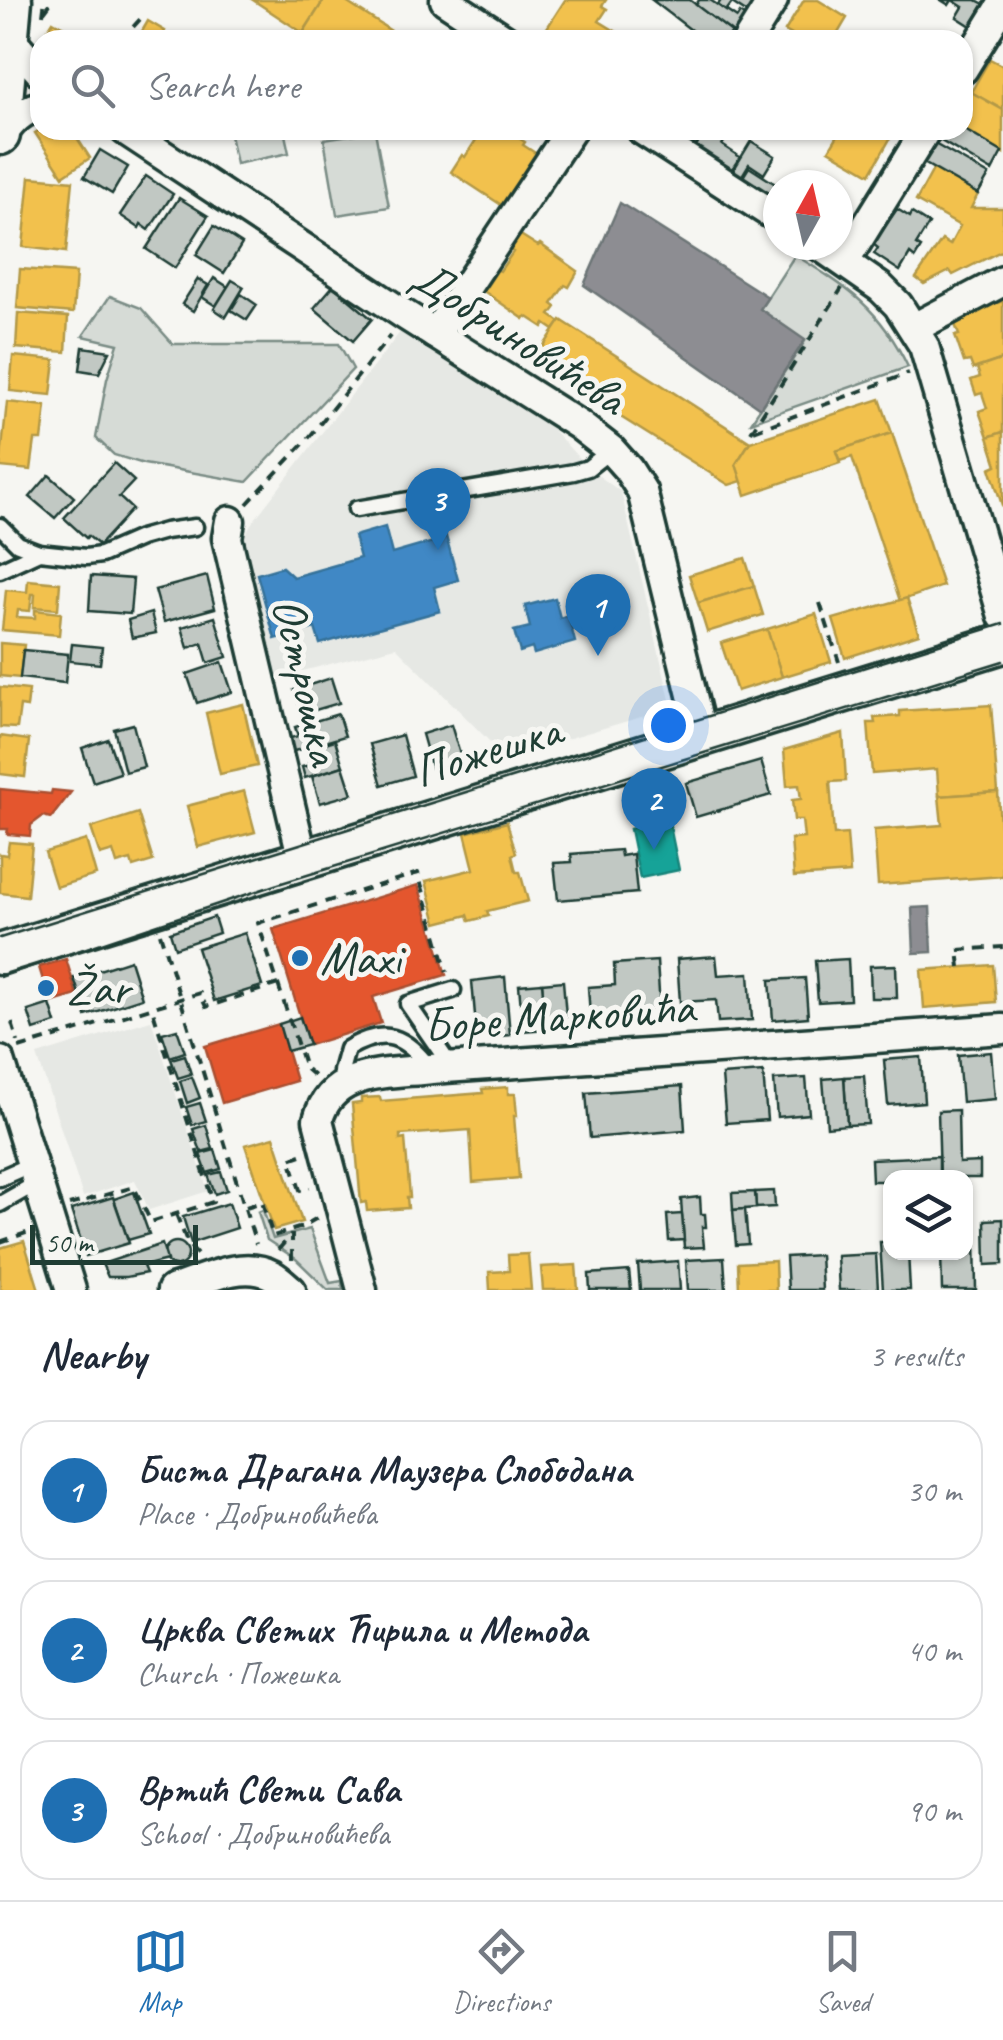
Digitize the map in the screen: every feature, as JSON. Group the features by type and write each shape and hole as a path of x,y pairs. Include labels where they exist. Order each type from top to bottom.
{"main road":[{"path":"0,137 15,20"},
{"name":"Пожешка","path":"0,954 1003,643"}],"street":[{"path":"445,0 491,30"},
{"path":"754,30 773,0"},
{"path":"973,53 1003,4"},
{"path":"15,20 30,51"},
{"path":"0,137 15,118 30,109"},
{"name":"Добриновићева","path":"140,140 579,425 611,450 642,491 702,736"},
{"path":"435,334 563,140"},
{"path":"657,140 763,208"},
{"path":"846,271 920,140"},
{"path":"835,260 846,271 881,288 898,305 924,346 1003,616"},
{"path":"914,328 1003,281"},
{"name":"Острошка","path":"230,521 227,538 303,860"},
{"name":"Боре Марковића","path":"340,1088 363,1077 441,1068 1003,1028"},
{"path":"0,1061 71,1290"},
{"path":"340,1088 322,1105 318,1120 362,1290"},
{"path":"172,1290 236,1270 292,1277"}],"lane":[{"path":"356,509 574,472 588,468 611,450"},
{"path":"0,526 18,544 39,552 95,556 164,531 195,527"},
{"path":"0,570 39,552"},
{"path":"441,1068 408,1004 452,990"},
{"path":"340,1088 347,1049 374,1037 389,1036 412,1045 441,1068"},
{"path":"0,1178 34,1174"},
{"path":"0,1204 34,1174"}],"path":[{"path":"15,20 53,0"},
{"path":"131,30 145,14"},
{"path":"846,271 751,432 914,372"},
{"path":"230,521 308,440 396,328"},
{"path":"820,603 839,662"},
{"path":"340,1088 305,1068 258,923 418,873 452,990"},
{"path":"163,942 256,1247"},
{"path":"960,967 958,950 1003,947"},
{"path":"12,1023 19,1048 200,993 206,1007 278,984"},
{"path":"65,1206 134,1187 150,1222 213,1202 152,1008"},
{"path":"298,1156 290,1159 300,1190 308,1188"},
{"path":"289,1180 296,1178"},
{"path":"246,1207 262,1202 273,1236 308,1224"},
{"path":"176,1214 188,1244 202,1261"},
{"path":"0,1242 38,1229"},
{"path":"274,1254 292,1232"},
{"path":"292,1232 292,1277"}],"shaded area":[{"path":"231,140 286,140 289,153 236,164"},
{"path":"324,140 377,140 389,207 337,215"},
{"path":"792,260 803,260 874,314 908,367 751,422 805,341 760,309"},
{"path":"110,296 141,308 173,344 339,344 353,369 247,482 114,455 96,438 118,344 83,336"},
{"path":"401,331 544,420 588,468 621,492 672,708 505,757 396,647 260,682 240,544 251,524"},
{"path":"151,1020 208,1191 149,1210 135,1180 83,1197 37,1055"},
{"path":"263,1210 273,1239 310,1229 330,1283 342,1281 343,1290 328,1290 296,1259 267,1240 258,1212"}],"building: Homes":[{"path":"253,0 324,0 305,30 298,30"},
{"path":"324,0 343,0 390,30 305,30"},
{"path":"565,0 606,0 602,6 607,9 599,21 614,30 546,30"},
{"path":"804,0 818,0 847,18 840,30 786,30"},
{"path":"53,21 67,29 66,30 47,30"},
{"path":"148,21 163,30 143,30"},
{"path":"990,59 1003,66 1003,110 973,93"},
{"path":"973,93 1003,110 1003,153 973,135"},
{"path":"40,140 78,140 90,158 63,176"},
{"path":"476,140 522,140 540,156 512,190 516,192 506,208 451,172 462,155 465,157"},
{"path":"835,140 889,140 870,174 829,150"},
{"path":"934,168 978,194 971,208 1003,208 1003,250 953,275 950,271 924,284 916,278 942,240 950,245 960,226 916,201"},
{"path":"30,177 73,181 66,252 23,247"},
{"path":"519,234 578,271 552,304 556,307 550,315 560,322 554,330 526,316 524,319 482,290 513,252 509,250"},
{"path":"20,269 76,273 73,313 17,308"},
{"path":"992,301 1003,301 1003,359 973,369 970,361 964,362 953,319"},
{"path":"18,313 68,317 66,352 16,348"},
{"path":"561,320 750,442 736,464 742,481 729,485 533,362"},
{"path":"13,356 55,360 51,395 10,391"},
{"path":"1003,359 1003,432 988,437 979,411 987,408 982,393 976,395 971,380 980,377 977,368"},
{"path":"880,399 892,433 836,451 840,463 746,495 736,464 750,442"},
{"path":"7,402 46,406 42,440 35,440 31,470 0,467"},
{"path":"1003,432 1003,508 990,468 997,465 988,437"},
{"path":"892,433 943,586 900,601 852,457 840,461 836,451"},
{"path":"745,558 754,586 698,603 689,575"},
{"path":"28,580 60,583 58,609 34,607 32,594 30,611 18,610 17,617 35,618 35,610 61,613 59,635 2,630 6,590 27,592"},
{"path":"754,586 763,615 707,632 698,603"},
{"path":"907,598 919,634 845,658 833,619"},
{"path":"816,614 831,662 782,677 767,629"},
{"path":"767,629 782,677 737,691 721,643"},
{"path":"0,643 24,645 20,678 0,676"},
{"path":"0,687 29,690 27,707 20,706 17,728 0,727"},
{"path":"243,704 257,766 220,774 206,713"},
{"path":"991,705 998,792 939,796 937,769 872,774 868,723 875,723 874,718 900,716 900,711"},
{"path":"843,733 846,781 830,782 834,835 847,834 850,873 794,877 791,839 804,838 802,820 794,820 792,800 801,799 799,785 787,786 784,750"},
{"path":"0,736 29,740 25,777 0,774"},
{"path":"244,791 255,832 198,847 187,806"},
{"path":"998,792 1003,876 878,885 874,830 942,825 939,796"},
{"path":"138,813 153,861 133,867 131,860 117,864 113,851 100,855 91,828"},
{"path":"507,822 516,853 512,855 516,872 520,872 528,901 487,911 489,916 470,921 468,915 437,923 426,881 474,869 465,833"},
{"path":"86,840 96,875 56,887 45,852"},
{"path":"9,842 32,844 27,896 0,893 0,854 7,855"},
{"path":"993,965 996,1002 924,1008 921,970"},
{"path":"508,1087 508,1094 515,1094 519,1178 473,1182 470,1130 400,1135 400,1140 405,1139 408,1208 367,1211 366,1202 361,1203 352,1104 361,1103 361,1098 380,1097 381,1101 483,1093 482,1089"},
{"path":"274,1137 302,1222 274,1230 245,1145"},
{"path":"24,1241 39,1290 0,1290 0,1248"},
{"path":"528,1254 531,1290 490,1290 489,1272 509,1271 508,1255"},
{"path":"775,1261 776,1290 739,1290 738,1263"},
{"path":"576,1265 578,1290 543,1290 541,1267"}],"building: Shops":[{"path":"0,789 71,792 51,818 43,816 31,825 30,836 7,834 8,829 0,829"},
{"path":"418,885 446,975 373,997 381,1023 309,1045 273,929"},
{"path":"66,959 77,995 50,1003 39,967"},
{"path":"279,1024 296,1081 222,1103 205,1046"}],"building: Schools":[{"path":"442,522 458,580 434,587 440,611 320,644 315,628 275,639 257,574 282,567 293,577 360,558 354,536 385,527 392,554 437,541 432,525"},
{"path":"555,598 560,618 568,615 575,642 534,654 532,648 520,652 514,631 530,627 525,606"}],"building: Public":[{"path":"666,807 679,870 640,878 630,829 638,827 635,813"}],"building: Industry":[{"path":"620,203 768,297 760,309 805,340 760,408 584,285"},
{"path":"930,907 932,952 914,953 912,908"}],"building: Other":[{"path":"652,0 690,0 729,30 691,30"},
{"path":"699,0 710,0 737,18 740,13 749,20 742,30 729,30 696,5"},
{"path":"721,0 759,0 749,14 732,3 726,11 718,5"},
{"path":"952,0 984,4 971,26 957,17 963,7"},
{"path":"973,135 1002,152 992,171 939,140 973,140"},
{"path":"700,140 725,140 722,145 740,157 730,172 694,149"},
{"path":"751,141 775,156 763,173 749,164 740,179 731,174"},
{"path":"933,143 989,175 978,194 922,162"},
{"path":"100,150 128,167 112,194 84,177"},
{"path":"749,167 763,176 763,193 741,180"},
{"path":"146,176 173,194 149,230 120,215"},
{"path":"179,198 208,216 175,268 146,249"},
{"path":"897,209 929,224 916,245 921,248 915,258 910,254 900,271 874,254 878,248 873,244"},
{"path":"214,226 242,244 224,273 196,255"},
{"path":"214,278 228,287 216,306 202,297"},
{"path":"198,279 208,285 193,311 182,304"},
{"path":"232,280 244,287 226,317 214,309"},
{"path":"333,286 372,319 353,341 314,308"},
{"path":"241,294 257,305 247,320 231,310"},
{"path":"83,347 110,351 99,373 80,370"},
{"path":"114,463 134,481 119,497 132,509 99,545 64,518"},
{"path":"49,475 74,497 55,518 30,497"},
{"path":"91,576 133,579 130,614 89,611"},
{"path":"207,576 215,608 164,622 155,590"},
{"path":"151,613 156,633 132,638 128,620"},
{"path":"215,617 227,657 208,663 202,643 188,648 182,627"},
{"path":"72,644 102,647 100,664 70,661"},
{"path":"23,650 68,654 65,683 20,678"},
{"path":"222,662 232,692 197,703 187,674"},
{"path":"331,678 339,703 302,714 294,690"},
{"path":"338,714 345,736 291,752 287,739 298,736 295,727"},
{"path":"133,724 144,767 125,772 114,729"},
{"path":"451,725 462,761 432,769 422,734"},
{"path":"402,735 413,776 382,785 370,744"},
{"path":"108,739 120,773 93,782 82,748"},
{"path":"335,740 343,766 305,778 302,767 310,765 305,749"},
{"path":"761,761 771,795 696,817 686,783"},
{"path":"343,766 352,794 320,803 312,776"},
{"path":"620,850 621,856 633,854 637,893 558,900 554,863 572,862 571,854"},
{"path":"214,917 219,933 175,948 170,932"},
{"path":"245,933 262,986 214,1001 197,948"},
{"path":"716,956 718,975 749,973 752,1020 718,1022 716,1000 680,1002 677,959"},
{"path":"848,959 850,1000 818,1002 815,961"},
{"path":"130,960 142,998 86,1016 74,978"},
{"path":"657,961 660,1009 619,1011 620,1027 591,1029 588,987 615,985 614,964"},
{"path":"896,965 897,998 871,998 870,966"},
{"path":"505,977 510,1035 477,1038 472,981"},
{"path":"805,978 808,1017 773,1020 770,980"},
{"path":"563,981 567,1027 546,1029 542,983"},
{"path":"542,983 546,1029 523,1031 519,985"},
{"path":"50,1004 56,1023 34,1030 28,1011"},
{"path":"300,1017 309,1045 287,1051 279,1024"},
{"path":"177,1029 185,1052 170,1057 162,1033"},
{"path":"991,1052 995,1099 962,1102 958,1055"},
{"path":"185,1055 191,1074 178,1078 171,1059"},
{"path":"921,1057 924,1102 888,1105 884,1060"},
{"path":"763,1072 767,1120 726,1123 722,1075"},
{"path":"864,1076 868,1124 847,1125 844,1077"},
{"path":"192,1077 200,1098 187,1103 180,1081"},
{"path":"844,1077 847,1125 827,1127 823,1079"},
{"path":"806,1078 809,1114 777,1117 774,1080"},
{"path":"682,1086 685,1130 590,1138 586,1093"},
{"path":"200,1103 206,1121 192,1125 186,1107"},
{"path":"958,1110 959,1163 980,1162 980,1178 973,1178 973,1170 940,1170 938,1111"},
{"path":"206,1125 213,1149 201,1152 193,1129"},
{"path":"215,1150 221,1169 207,1173 200,1154"},
{"path":"939,1156 939,1170 883,1170 883,1181 872,1181 871,1159"},
{"path":"221,1172 227,1190 215,1194 208,1175"},
{"path":"774,1191 775,1207 756,1208 755,1192"},
{"path":"134,1192 149,1234 128,1240 114,1199"},
{"path":"755,1192 756,1208 733,1210 732,1193"},
{"path":"113,1197 129,1243 86,1256 71,1210"},
{"path":"700,1197 701,1214 705,1214 704,1247 684,1248 681,1199"},
{"path":"229,1203 237,1228 191,1243 183,1217"},
{"path":"745,1209 748,1244 736,1245 733,1210"},
{"path":"682,1214 684,1240 669,1241 667,1215"},
{"path":"1003,1219 1003,1264 986,1265 985,1220"},
{"path":"975,1237 976,1290 942,1290 941,1260 973,1260"},
{"path":"176,1242 188,1254 176,1266 164,1254"},
{"path":"880,1242 883,1260 908,1260 910,1290 883,1290"},
{"path":"162,1244 167,1260 143,1266 146,1273 108,1277 102,1264"},
{"path":"876,1254 878,1290 839,1290 837,1256"},
{"path":"820,1255 822,1290 788,1290 786,1257"},
{"path":"724,1258 726,1290 688,1290 686,1260"},
{"path":"678,1261 680,1290 640,1290 638,1264"},
{"path":"629,1271 631,1290 590,1290 589,1274"}],"tram line":[{"path":"0,938 1003,624"},
{"path":"0,977 275,885 1003,661"}],"place":[{"name":"Вртић Свети Сава","path":"438,550"},
{"name":"Биста Драгана Маузера Слободана","path":"598,656"},
{"name":"Црква Светих Ћирила и Метода","path":"654,850"},
{"name":"Maxi","path":"300,958"},
{"name":"Žar","path":"46,988"}]}
